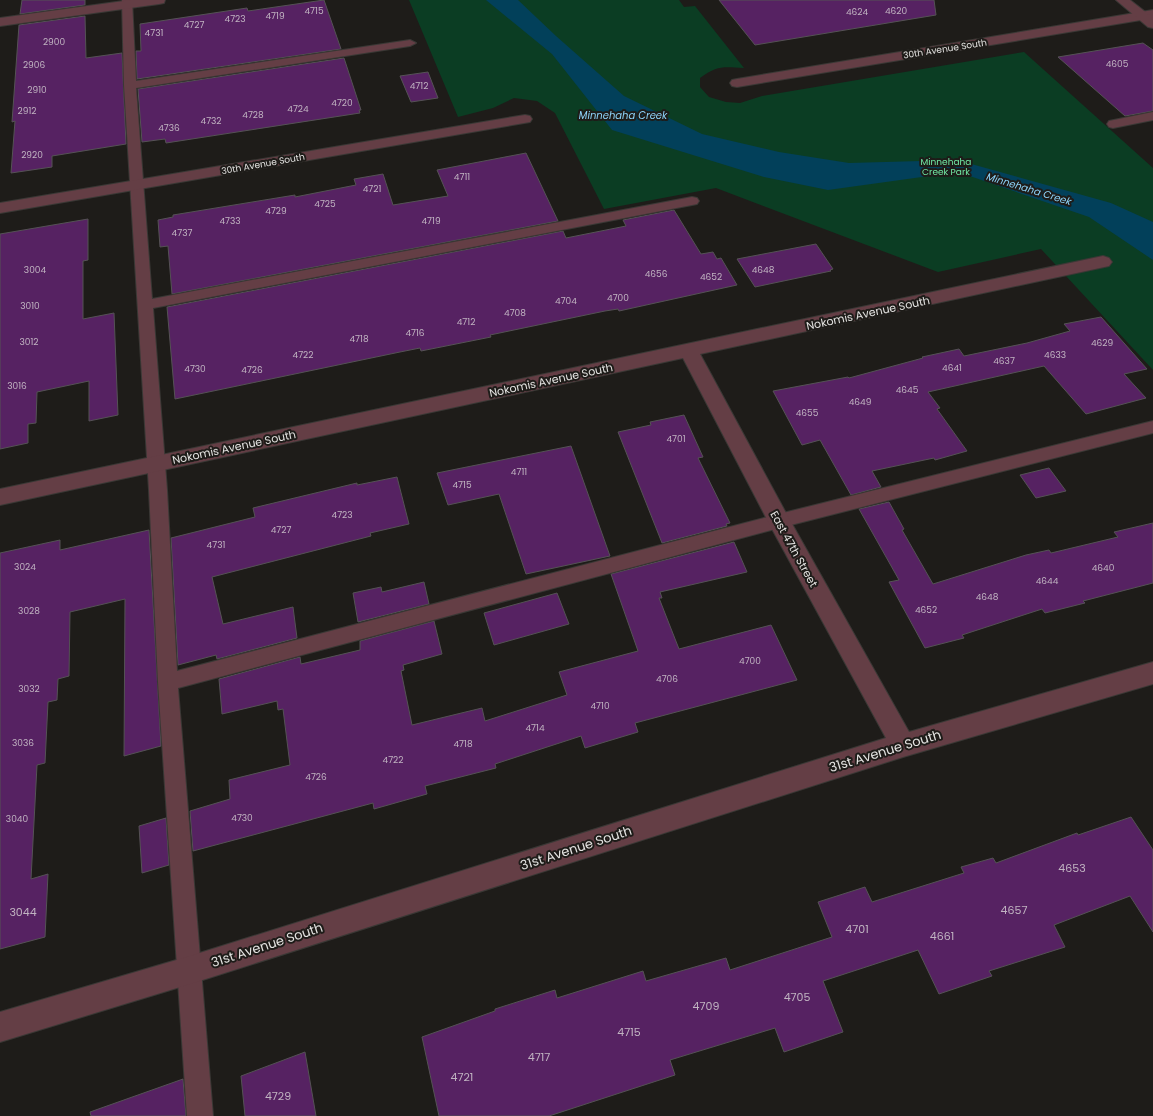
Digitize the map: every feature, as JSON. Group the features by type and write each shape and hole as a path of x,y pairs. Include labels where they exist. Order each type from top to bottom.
{"street":[{"path":"0,22 127,2 159,0"},
{"path":"1122,0 1150,18"},
{"name":"30th Avenue South","path":"737,83 1150,18"},
{"name":"30th Avenue South","path":"0,208 525,119"},
{"name":"Nokomis Avenue South","path":"0,498 1103,262"},
{"name":"East 47th Street","path":"689,351 779,521 903,745"},
{"name":"31st Avenue South","path":"0,1027 190,970 903,745 1153,673"}],"lane":[{"path":"127,2 130,85 156,464 168,682 200,1116"},
{"path":"130,85 410,42"},
{"path":"1113,124 1153,116"},
{"path":"145,305 692,201"},
{"path":"168,682 779,521 1153,427"}],"green space":[{"name":"Minnehaha Creek Park","path":"409,0 679,0 684,7 695,6 744,68 731,67 716,69 700,78 700,87 709,97 726,102 740,103 762,96 1024,52 1153,168 1153,370 1041,249 938,272 716,188 604,209 555,113 537,101 514,98 493,108 458,117"}],"water":[{"name":"Minnehaha Creek","path":"486,0 518,0 624,96 702,134 779,152 849,163 957,160 1111,203 1153,222 1153,260 1089,217 958,172 828,190 764,177 612,130 552,54"}],"building":[{"path":"22,0 85,0 85,5 20,14"},
{"path":"324,0 341,49 137,79 136,51 141,51 140,24 247,8 248,11"},
{"path":"719,0 934,0 936,15 755,45"},
{"path":"85,16 86,58 122,53 126,144 52,156 52,167 11,173 15,121 12,122 19,25"},
{"path":"1143,43 1153,50 1153,111 1125,116 1058,57"},
{"path":"344,58 361,110 359,110 360,113 166,143 165,139 142,142 138,89"},
{"path":"428,72 438,98 411,102 400,76"},
{"path":"526,153 558,221 172,294 168,246 160,247 158,220 173,217 173,215 295,195 295,197 356,185 354,179 383,174 393,205 448,196 437,170"},
{"path":"674,210 701,254 713,252 717,259 721,258 737,285 619,311 618,309 605,311 490,335 491,337 421,351 420,348 175,399 167,307 563,231 566,238 626,226 623,220"},
{"path":"88,219 88,260 83,261 83,319 114,313 118,415 89,421 89,381 37,392 36,423 28,424 28,443 0,449 0,234"},
{"path":"816,244 833,269 830,270 831,271 755,287 737,259"},
{"path":"1101,317 1147,369 1124,374 1146,398 1086,414 1044,366 928,392 940,408 937,409 967,451 935,460 934,458 872,471 881,487 851,495 820,440 802,445 773,391 849,378 923,358 922,357 959,349 964,356 1027,343 1070,331 1064,324"},
{"path":"684,415 703,457 698,458 730,523 726,524 727,526 662,543 618,432 651,425 650,422"},
{"path":"571,446 610,556 526,574 499,494 448,505 437,473"},
{"path":"1049,468 1066,491 1036,498 1020,475"},
{"path":"397,477 409,524 370,533 371,536 212,577 223,624 293,607 297,638 217,659 216,655 178,665 171,538 255,517 253,508 357,483 357,485"},
{"path":"889,502 904,529 902,530 933,584 1026,555 1049,550 1051,553 1118,537 1114,532 1153,523 1153,583 1083,601 1085,603 1045,613 1042,609 962,635 964,638 925,648 889,582 899,580 859,509"},
{"path":"149,530 161,746 124,756 125,599 70,612 69,676 58,679 57,700 48,702 45,763 37,765 31,879 48,874 45,937 0,949 0,553 60,540 60,550"},
{"path":"734,542 747,572 660,592 662,598 659,598 679,649 771,625 797,680 635,723 638,732 585,748 581,736 495,764 496,768 425,786 427,794 374,809 373,803 193,851 190,811 230,799 229,780 290,765 283,709 278,710 277,701 222,714 219,679 300,657 301,664 360,650 360,641 434,621 442,654 403,665 404,670 401,671 412,725 482,708 485,721 567,695 559,672 638,651 611,574"},
{"path":"424,582 429,604 358,622 353,593 381,587 382,592"},
{"path":"557,593 569,624 494,645 484,613"},
{"path":"1131,817 1153,850 1153,932 1130,896 1054,925 1065,947 989,971 992,976 939,994 918,950 823,981 843,1032 784,1052 775,1028 670,1060 675,1075 549,1116 439,1116 422,1037 495,1011 495,1009 555,990 557,998 643,971 646,981 726,958 730,970 832,937 818,902 865,887 872,902 964,873 961,867 993,858 996,863 1077,833 1078,835"},
{"path":"166,818 169,865 142,873 139,826"},
{"path":"305,1052 316,1116 245,1116 241,1076"},
{"path":"183,1079 186,1116 91,1116 90,1112"}]}
